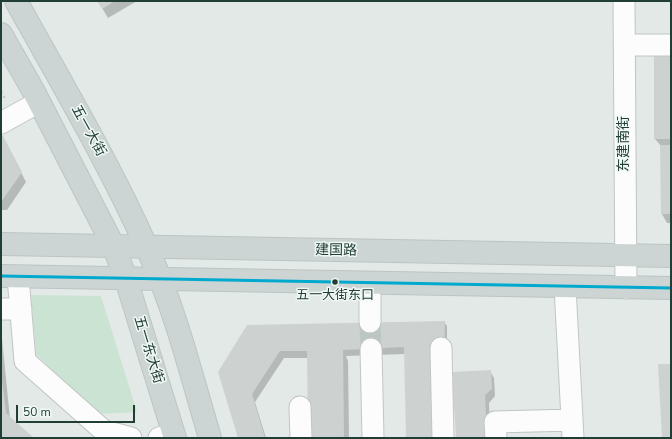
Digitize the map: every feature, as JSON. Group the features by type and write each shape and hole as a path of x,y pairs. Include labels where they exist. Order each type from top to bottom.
{"main road":[{"name":"五一大街","path":"16,1 108,168 154,264"},
{"path":"1,34 39,102 120,263"},
{"name":"建国路","path":"1,244 120,263 154,264 626,255 671,256"},
{"name":"建国路","path":"10,277 120,263 154,264 370,284 671,288"},
{"name":"五一东大街","path":"120,263 169,437"},
{"path":"154,264 183,347 210,438"}],"street":[{"name":"东建南街","path":"624,1 626,288"},
{"path":"624,45 671,45"},
{"path":"1,123 39,102"},
{"path":"10,277 11,309 25,361 104,431 130,438"},
{"path":"370,284 370,322"},
{"path":"496,438 495,422 573,429 565,287"},
{"path":"441,348 443,438"},
{"path":"371,349 373,438"},
{"path":"300,407 301,438"}],"green space":[{"path":"31,295 101,296 137,412 98,414 36,354"}],"building":[{"path":"97,1 115,1 102,9"},
{"path":"654,56 671,56 671,139 654,139"},
{"path":"1,132 22,172 1,202"},
{"path":"660,145 671,145 671,214 661,214"},
{"path":"445,321 441,438 406,438 404,347 343,350 344,438 308,438 307,351 280,351 252,394 265,438 238,438 218,372 247,325"},
{"path":"658,364 671,364 671,438 662,438"},
{"path":"491,370 492,389 485,395 487,438 456,438 452,372"},
{"path":"1,372 6,413 34,438 1,438"}],"tunnel":[{"path":"370,322 371,349"}],"transit line":[{"path":"1,276 671,288"}],"place":[{"name":"五一大街东口","path":"335,282"}]}
